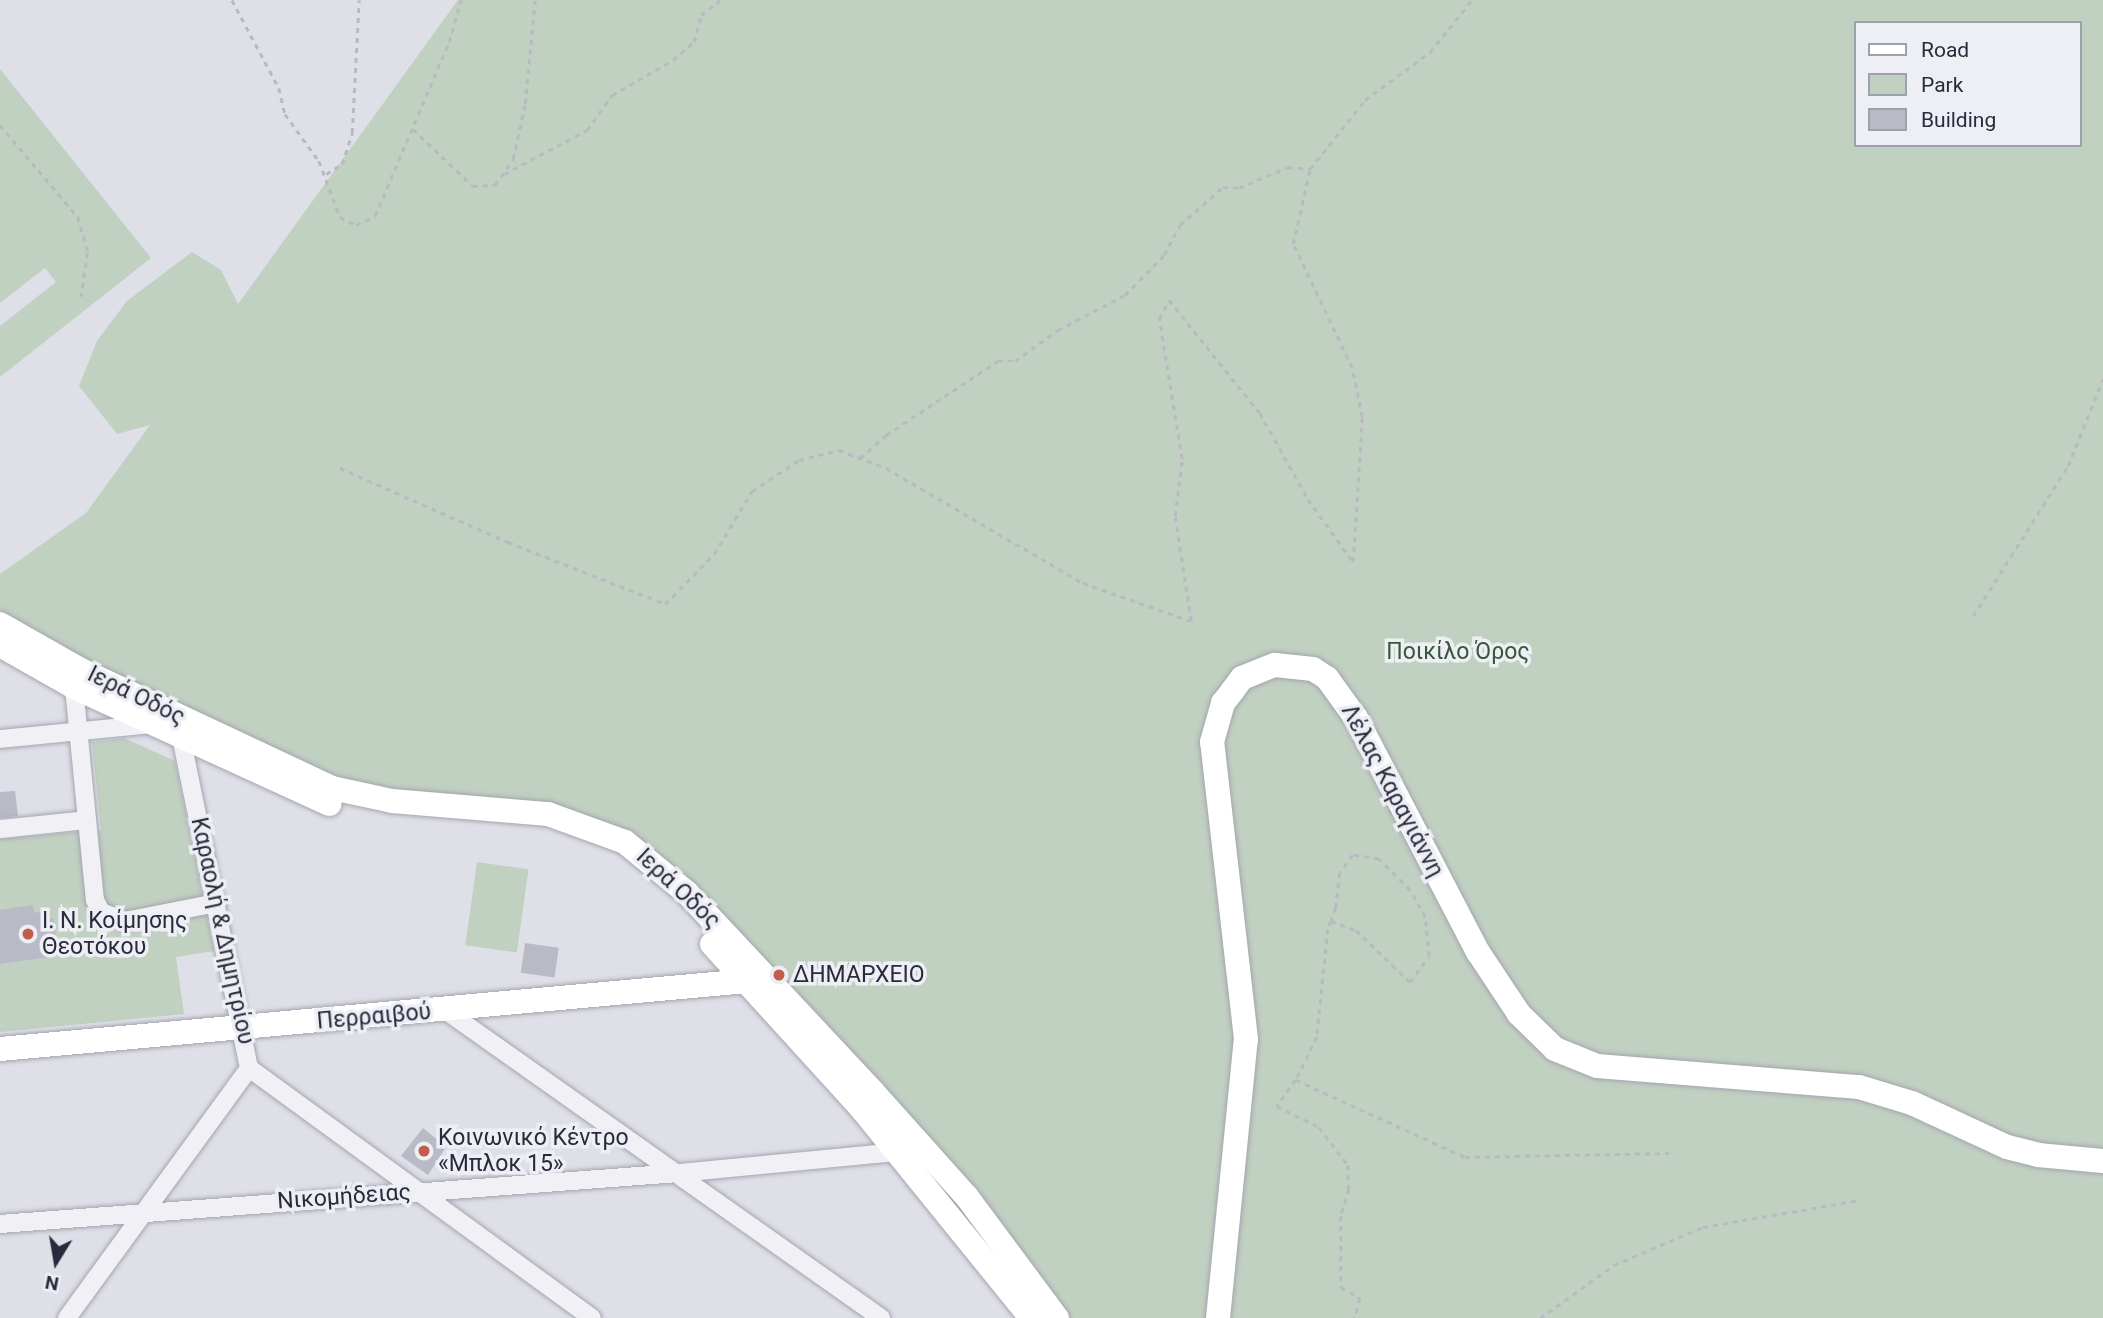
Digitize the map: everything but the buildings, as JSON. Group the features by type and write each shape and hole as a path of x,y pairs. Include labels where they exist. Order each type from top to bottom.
{"main road":[{"name":"Ιερά Οδός","path":"0,624 79,669 332,788 392,801 548,814 625,842 687,893 873,1092 967,1197 1057,1318"},
{"name":"Ιερά Οδός","path":"0,645 74,687 289,789 349,810 390,818 545,829 598,845 658,886 747,981 897,1152 1031,1318"},
{"name":"Λέλας Καραγιάννη","path":"1218,1318 1245,1040 1212,742 1223,703 1242,678 1275,665 1313,669 1327,678 1356,718 1478,952 1519,1014 1555,1049 1597,1066 1859,1087 1912,1102 2007,1147 2038,1155 2103,1161"},
{"name":"Περραιβού","path":"0,1049 243,1029 747,981"}],"street":[{"path":"74,687 95,900 113,920 217,903"},
{"path":"0,739 153,724"},
{"name":"Καραολή & Δημητρίου","path":"67,1318 249,1068 181,737"},
{"path":"0,829 86,820"},
{"path":"444,1010 679,1173 881,1318"},
{"path":"249,1068 592,1318"},
{"name":"Νικομήδειας","path":"0,1224 147,1210 679,1173 897,1152"}],"path":[{"path":"232,0 279,88 285,114 326,174 340,217 356,225 375,216 413,129 461,0"},
{"path":"326,174 342,164 352,133 359,0"},
{"path":"413,129 472,186 495,185 513,159 526,104 535,0"},
{"path":"502,176 587,130 612,95 673,60 694,42 701,15 720,0"},
{"path":"340,468 508,542 665,604 714,554 752,491 799,460 839,450 886,468 1083,583 1191,621 1175,516 1181,459 1159,319 1169,300 1260,413 1308,499 1353,562 1362,418 1352,368 1293,244 1310,169 1365,100 1430,51 1472,0"},
{"path":"0,125 78,217 88,253 81,296"},
{"path":"860,458 886,435 998,361 1015,361 1058,330 1125,295 1164,255 1180,225 1223,187 1239,188 1288,167 1310,169"},
{"path":"1973,616 2068,466 2103,379"},
{"path":"1331,921 1356,930 1410,982 1429,956 1425,917 1410,890 1379,859 1353,855 1340,873 1336,908 1331,921 1317,1037 1296,1080 1277,1106 1319,1127 1348,1165 1349,1189 1341,1216 1341,1287 1360,1298 1355,1318"},
{"path":"1296,1080 1465,1157 1669,1153"},
{"path":"1540,1318 1614,1265 1703,1227 1861,1200"}],"green space":[{"name":"Ποικίλο Όρος","path":"458,0 2103,0 2103,1318 1064,1318 628,839 338,782 74,660 0,614 0,574 86,513 150,425 117,434 79,386 97,341 127,301 192,252 221,270 238,304"},
{"path":"0,69 151,258 0,377 0,326 56,282 45,268 0,303"},
{"path":"124,738 175,761 214,951 176,957 184,1014 0,1032 0,839 101,830 92,742"},
{"path":"477,862 528,869 517,952 465,945"}],"place":[{"name":"Ι. Ν. Κοίμησης Θεοτόκου","path":"28,934"},
{"name":"ΔΗΜΑΡΧΕΙΟ","path":"779,975"},
{"name":"Κοινωνικό Κέντρο «Μπλοκ 15»","path":"424,1151"}]}
